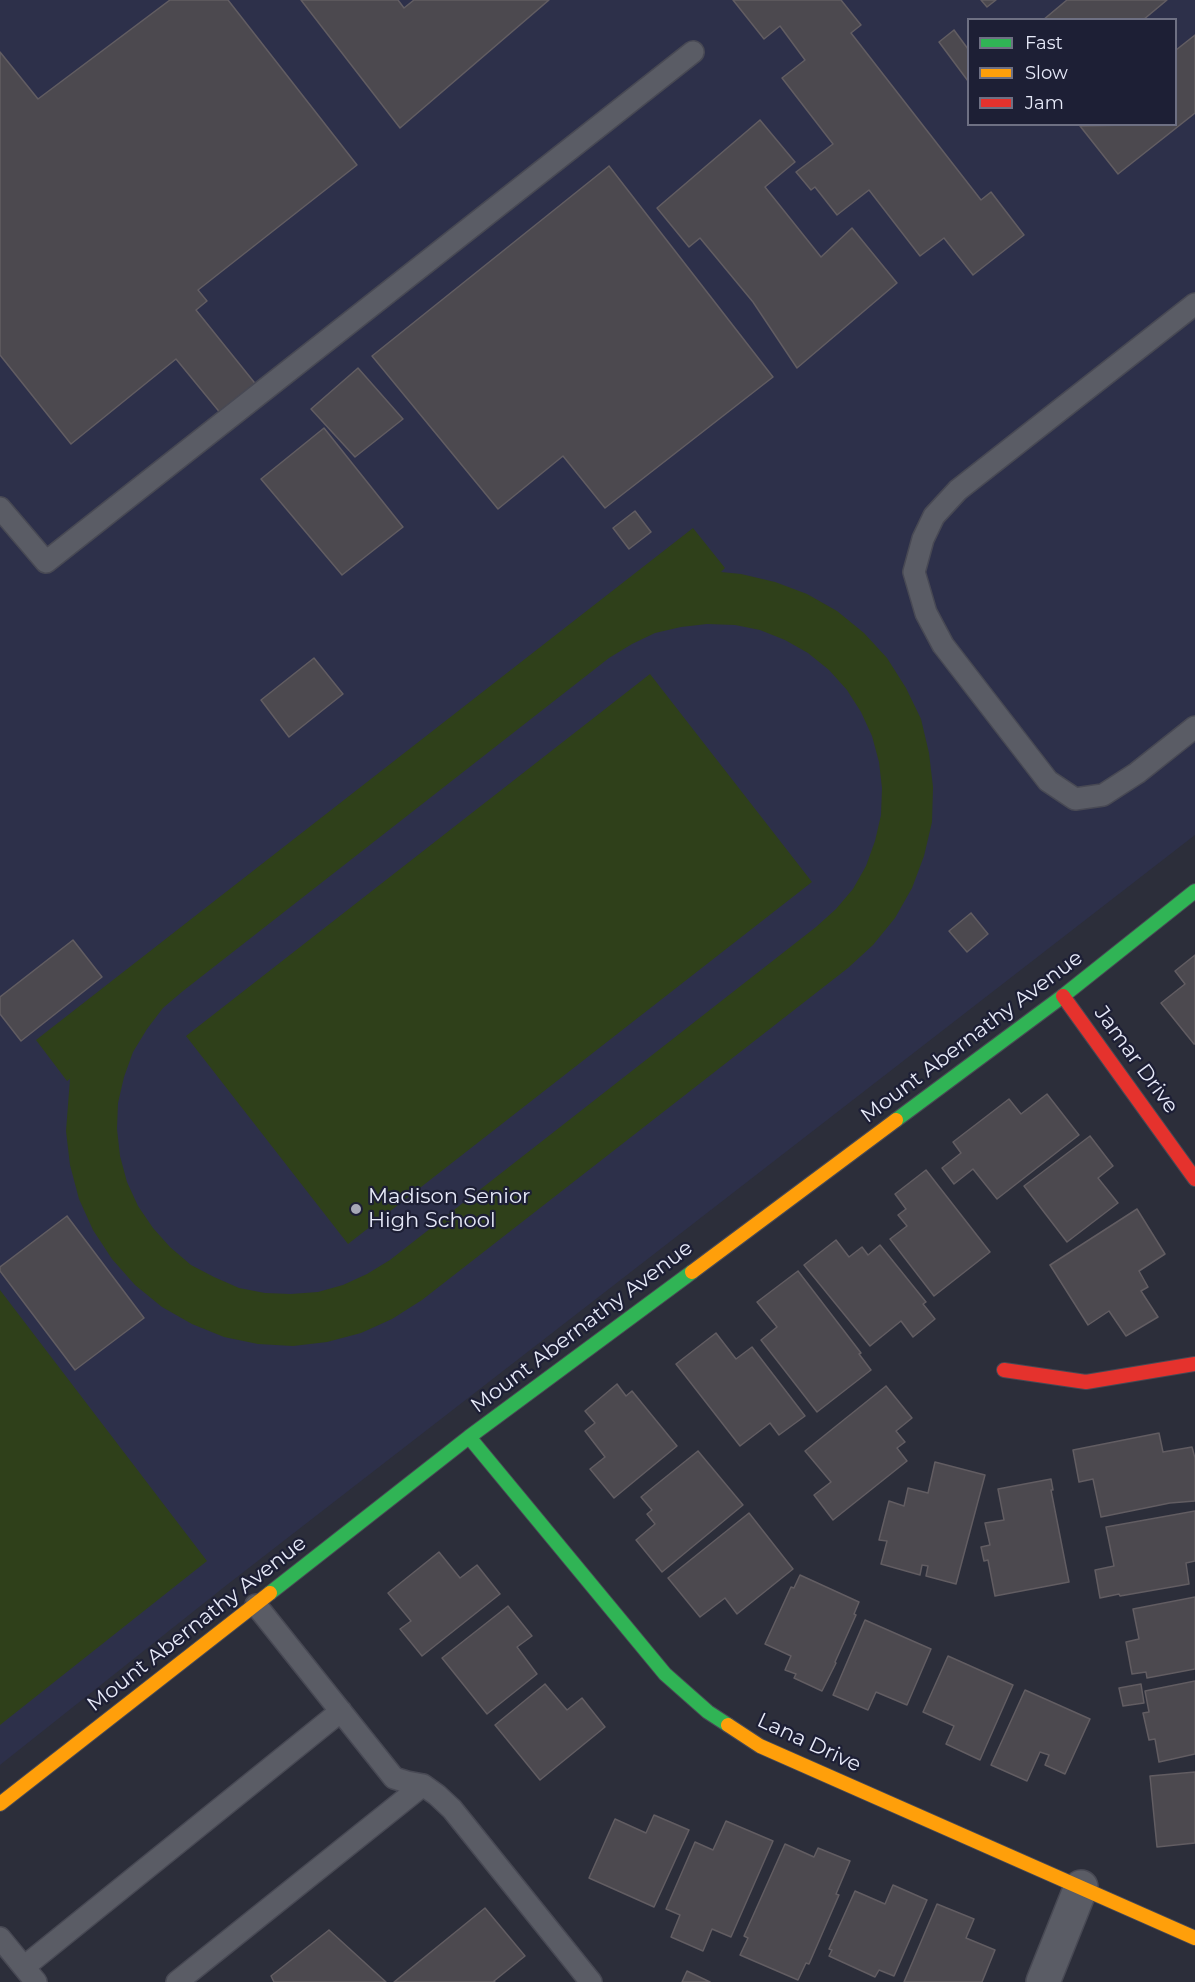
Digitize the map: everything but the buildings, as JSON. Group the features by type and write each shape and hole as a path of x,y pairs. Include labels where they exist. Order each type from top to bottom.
{"street":[{"name":"Mount Abernathy Avenue","path":"0,1804 469,1437 1063,996 1195,891"},
{"name":"Jamar Drive","path":"1063,996 1195,1179"},
{"path":"1004,1370 1086,1382 1195,1364"},
{"name":"Lana Drive","path":"469,1437 664,1674 708,1712 760,1746 1195,1938"},
{"path":"1043,1982 1081,1887"}],"lane":[{"path":"0,508 46,562 693,52"},
{"path":"1195,304 958,490 934,516 923,539 914,572 926,613 943,645 1048,781 1075,799 1103,795 1137,773 1195,727"},
{"path":"256,1605 394,1778 423,1785 452,1809 591,1982"},
{"path":"0,1938 30,1975 341,1711"},
{"path":"177,1982 423,1785"}],"shaded area":[{"name":"Madison Senior High School","path":"0,0 1195,0 1195,835 228,1584 0,1765"}],"green space":[{"path":"693,528 725,568 721,572 775,582 807,594 837,611 864,633 887,658 906,688 921,719 929,753 933,787 932,822 924,856 912,888 895,918 873,945 848,968 422,1300 392,1319 361,1333 327,1342 293,1346 258,1344 224,1337 192,1324 162,1307 135,1285 112,1259 93,1230 79,1199 70,1165 66,1131 70,1079 67,1081 36,1040","holes":["707,624 735,625 760,630 785,640 808,653 829,670 847,690 872,736 879,762 882,788 881,815 866,866 853,889 836,909 390,1260 367,1274 343,1285 318,1292 265,1293 239,1288 214,1277 191,1265 170,1247 138,1206 127,1182 120,1156 117,1129 118,1103 133,1052 163,1008 609,658 655,633"]},
{"path":"650,674 812,882 348,1244 186,1036"},
{"path":"0,1290 207,1561 0,1725"}],"traffic: fast":[{"path":"896,1120 1063,996 1195,891"},
{"path":"270,1593 469,1437 692,1272"},
{"path":"469,1437 665,1674 708,1712 728,1725"}],"traffic: slow":[{"path":"692,1272 896,1120"},
{"path":"0,1804 270,1593"},
{"path":"728,1725 760,1746 1195,1938"}],"traffic: jam":[{"path":"1063,996 1195,1179"},
{"path":"1004,1370 1086,1382 1195,1364"}],"place":[{"name":"Madison Senior High School","path":"356,1209"}]}
